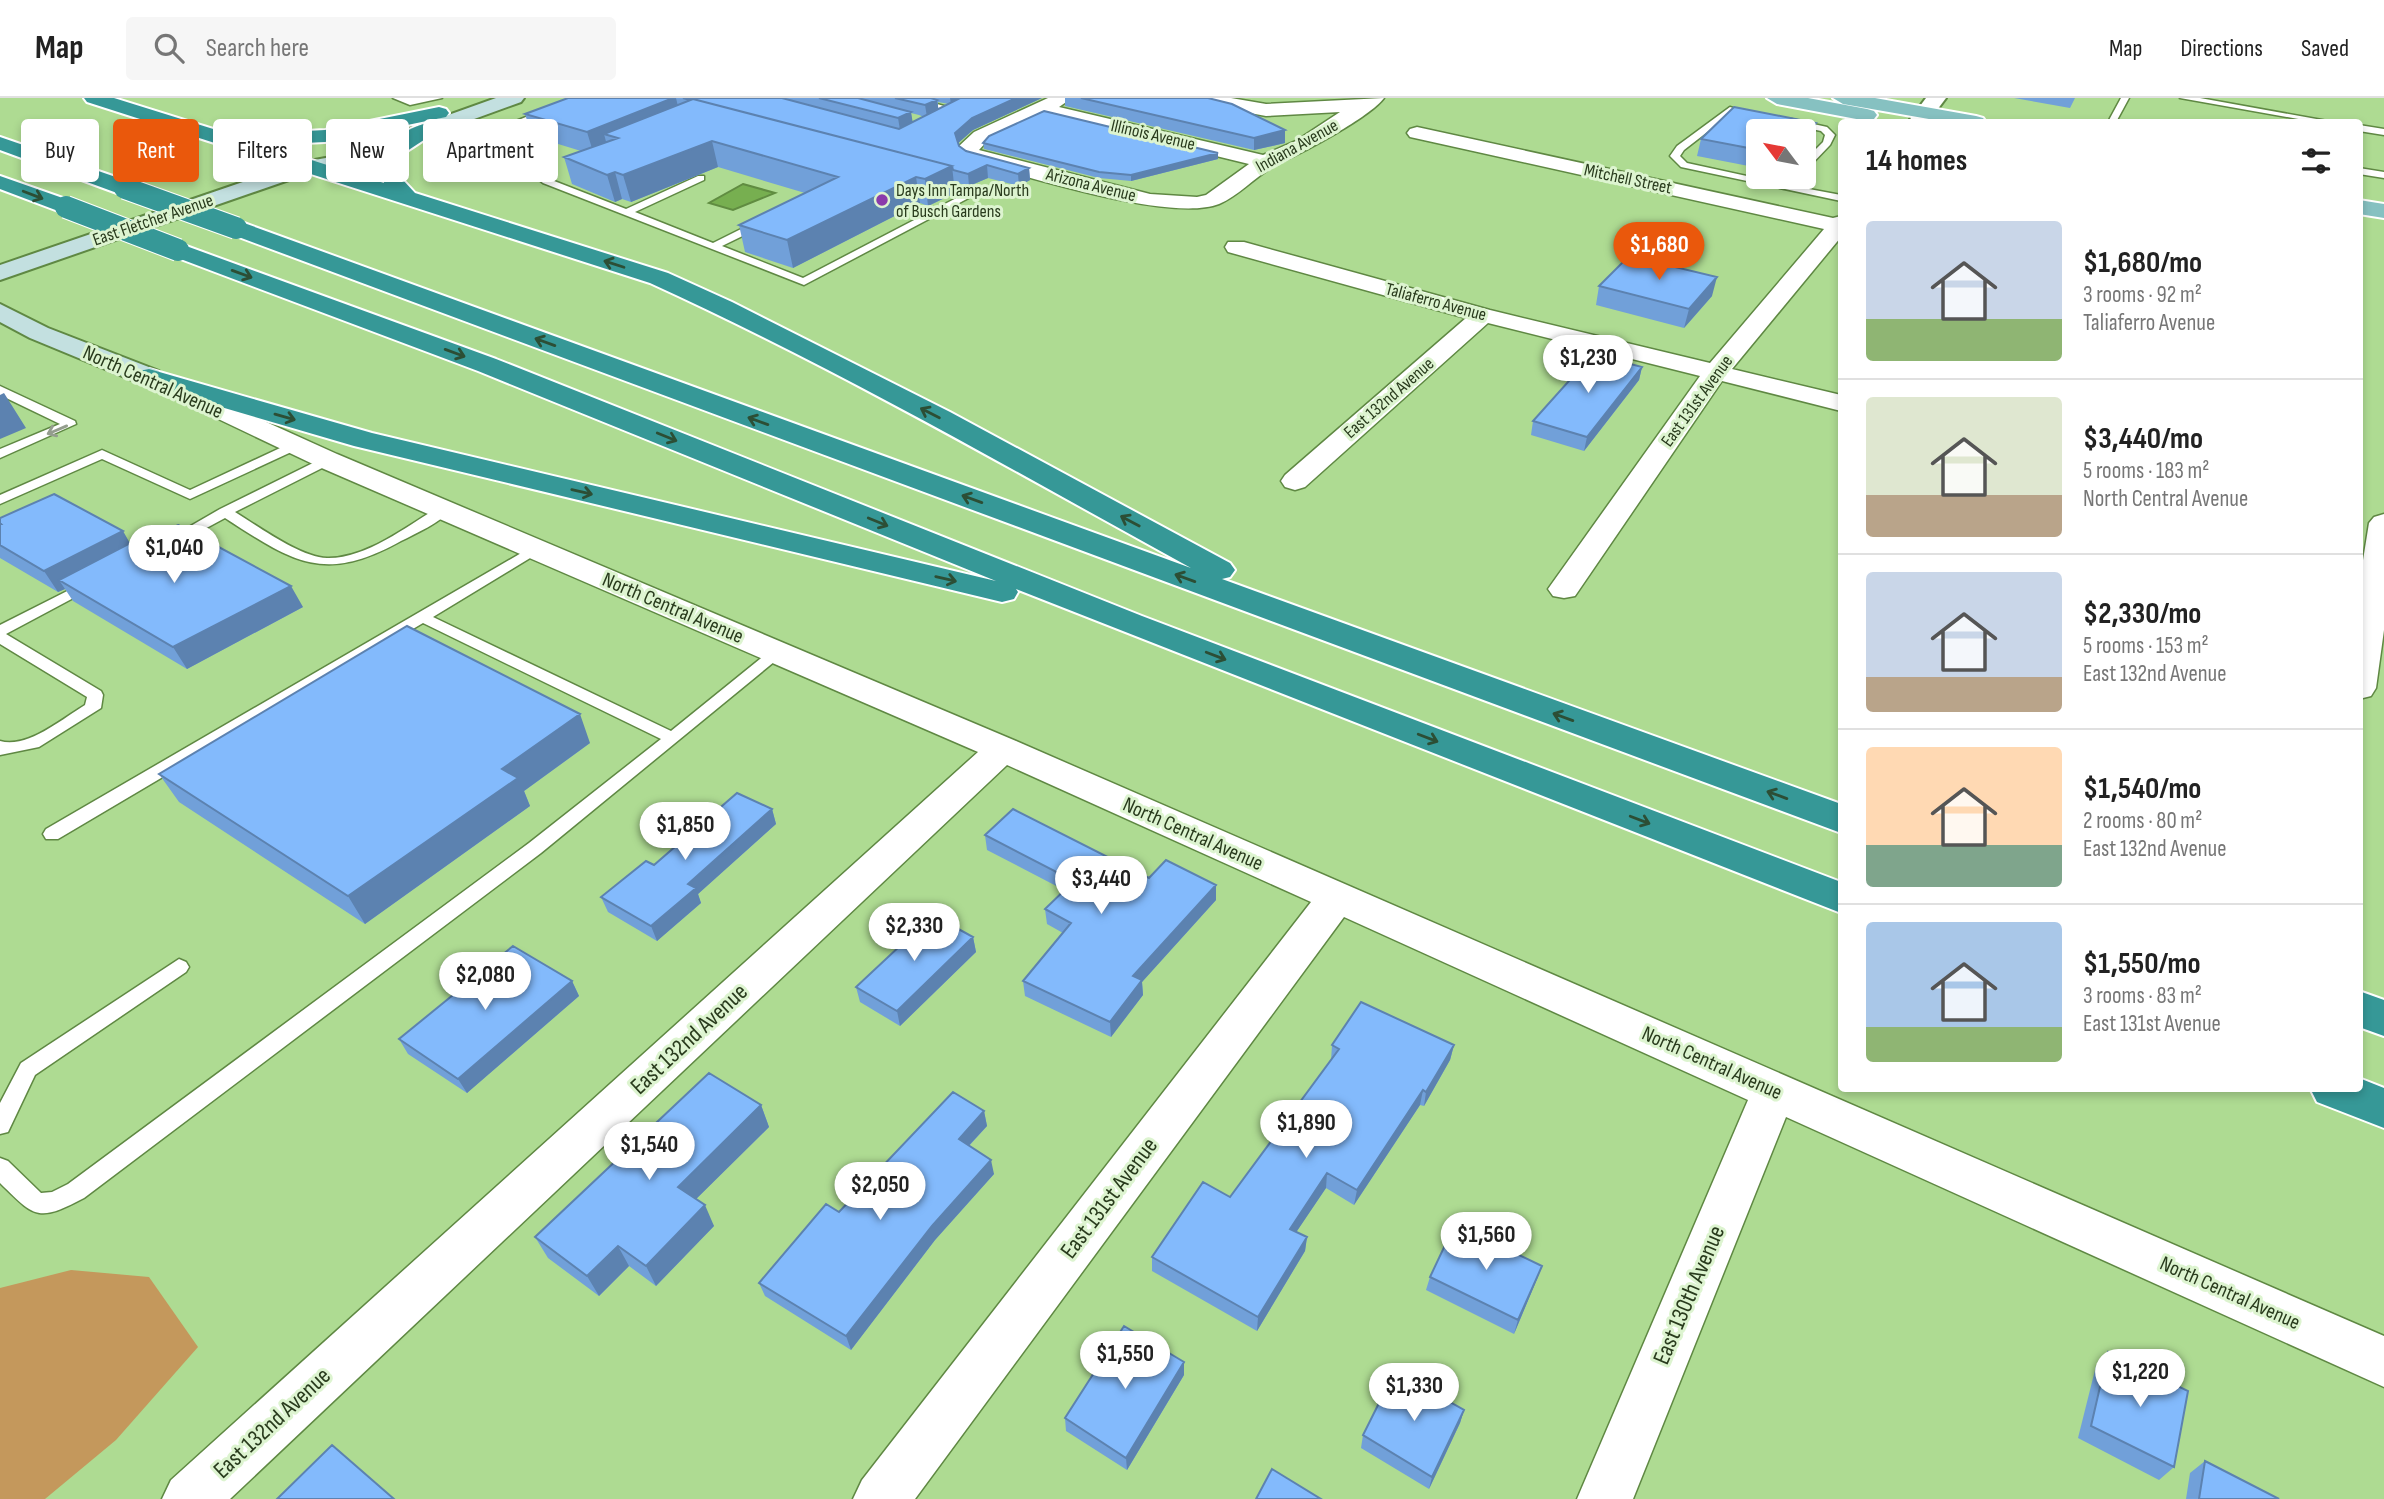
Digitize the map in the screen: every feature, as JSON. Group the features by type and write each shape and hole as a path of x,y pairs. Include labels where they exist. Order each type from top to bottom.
{"highway":[{"path":"94,98 213,135"},
{"path":"312,136 435,113"},
{"path":"406,197 394,181 388,160 393,151 435,113"},
{"path":"0,143 1838,818"},
{"path":"312,169 659,278 694,293 940,418 1341,635"},
{"path":"0,182 487,365 1130,623 1838,897"},
{"path":"149,377 364,440 1130,623"},
{"path":"2363,1010 2384,1018"},
{"path":"2343,1092 2384,1108"}],"main road":[{"name":"East Fletcher Avenue","path":"312,161 480,98"},
{"name":"East Fletcher Avenue","path":"435,113 514,98"},
{"path":"1777,98 1890,119"},
{"path":"1843,98 1963,119"},
{"name":"East Fletcher Avenue","path":"0,273 262,182"},
{"path":"2363,193 2384,197"},
{"path":"2363,207 2384,211"},
{"name":"North Central Avenue","path":"0,312 39,333 149,377"},
{"path":"0,333 39,333"}],"street":[{"path":"1042,108 1063,98"},
{"path":"1201,98 1266,110 1368,102"},
{"name":"Indiana Avenue","path":"1180,204 1213,199 1265,162 1303,145 1348,118 1368,102"},
{"name":"Arizona Avenue","path":"1042,108 981,136 968,147 971,153 976,157 1150,200 1180,204"},
{"name":"Illinois Avenue","path":"1042,108 1265,162"},
{"name":"Mitchell Street","path":"1417,132 1838,224"},
{"name":"East 131st Avenue","path":"1564,589 1715,373 1838,226"},
{"name":"Taliaferro Avenue","path":"1236,247 1483,315 1838,402"},
{"name":"East 132nd Avenue","path":"1295,481 1483,315"},
{"name":"North Central Avenue","path":"149,377 311,453 1003,749 2384,1362"},
{"path":"2363,655 2378,532"},
{"name":"East 132nd Avenue","path":"190,1499 1003,749"},
{"name":"East 131st Avenue","path":"881,1499 1337,897"},
{"name":"East 130th Avenue","path":"1605,1499 1774,1091"}],"lane":[{"path":"397,98 435,113"},
{"path":"527,119 582,98"},
{"path":"905,98 954,110"},
{"path":"1732,98 1727,103 1734,111 1680,148 1675,156 1679,162 1694,169 1838,197"},
{"path":"2114,119 2125,98"},
{"path":"2184,98 2292,119"},
{"path":"937,118 967,104"},
{"path":"1816,127 1824,129 1830,135 1827,143 1816,154"},
{"path":"2363,129 2384,132"},
{"path":"2363,171 2384,175"},
{"path":"626,213 701,178"},
{"path":"548,182 804,282 975,192 922,178"},
{"path":"712,247 771,218"},
{"path":"0,390 70,424 0,454"},
{"path":"0,500 102,454 190,495 311,453"},
{"path":"154,550 225,512 311,453"},
{"path":"225,512 251,530 325,562 352,557 392,540 444,510"},
{"path":"52,834 535,549"},
{"path":"0,631 107,575"},
{"path":"422,617 673,738"},
{"path":"0,638 95,695 93,708 33,743 4,750 0,747"},
{"path":"0,1168 37,1204 55,1202 76,1191 535,848 777,653"},
{"path":"0,1125 27,1069 179,967"}],"shaded area":[{"path":"743,184 775,193 733,210 709,203"},
{"path":"71,1270 149,1277 198,1347 116,1440 45,1499 0,1499 0,1288"}],"building":[{"path":"568,98 673,98 587,132 558,124 558,119 542,119 525,114"},
{"path":"683,98 782,98 899,129 960,98 1016,98 972,118 955,133 959,146 966,151 1029,168 1018,174 987,165 968,174 953,170 952,166"},
{"path":"819,98 858,98 911,112 898,118"},
{"path":"895,98 931,98 937,100 925,105"},
{"path":"1081,98 1208,98 1232,104 1285,130 1254,138"},
{"path":"693,99 952,166 925,179 916,177 787,240 739,225 838,177 712,141 623,175 615,172 607,175 564,157 618,138 604,134"},
{"path":"1734,107 1796,119 1746,119 1746,148 1701,139"},
{"path":"1044,111 1218,153 1131,175 1099,172 983,143 989,136"},
{"path":"1629,256 1717,277 1689,309 1599,286"},
{"path":"1593,354 1642,367 1587,437 1533,421"},
{"path":"54,494 123,531 44,571 0,545 0,518"},
{"path":"178,525 291,586 173,647 59,580 138,539 142,542"},
{"path":"407,626 580,714 502,769 518,778 348,896 159,774"},
{"path":"737,793 772,809 688,884 696,888 651,926 601,897 646,861 654,865"},
{"path":"1013,809 1149,878 1166,860 1216,885 1133,976 1142,980 1110,1022 1023,981 1071,923 1045,909 1074,881 985,835"},
{"path":"933,915 973,937 897,1011 856,987"},
{"path":"513,946 572,981 458,1079 399,1039"},
{"path":"1361,1002 1454,1045 1426,1092 1423,1090 1357,1190 1327,1173 1290,1229 1307,1237 1258,1317 1152,1257 1203,1182 1230,1197 1339,1049 1332,1045"},
{"path":"709,1073 761,1105 678,1187 705,1205 646,1266 618,1246 587,1276 535,1237"},
{"path":"953,1092 984,1111 959,1139 991,1160 932,1226 846,1336 759,1283 826,1204 839,1212"},
{"path":"1455,1224 1542,1266 1518,1320 1430,1277"},
{"path":"1124,1326 1184,1362 1126,1458 1065,1418"},
{"path":"2108,1352 2188,1391 2174,1467 2091,1426"},
{"path":"1395,1371 1464,1410 1432,1477 1363,1435"},
{"path":"332,1445 394,1499 277,1499"},
{"path":"2205,1461 2279,1499 2199,1499"},
{"path":"1272,1469 1321,1499 1256,1499"}],"place":[{"name":"Days Inn Tampa/North of Busch Gardens","path":"882,200"}]}
